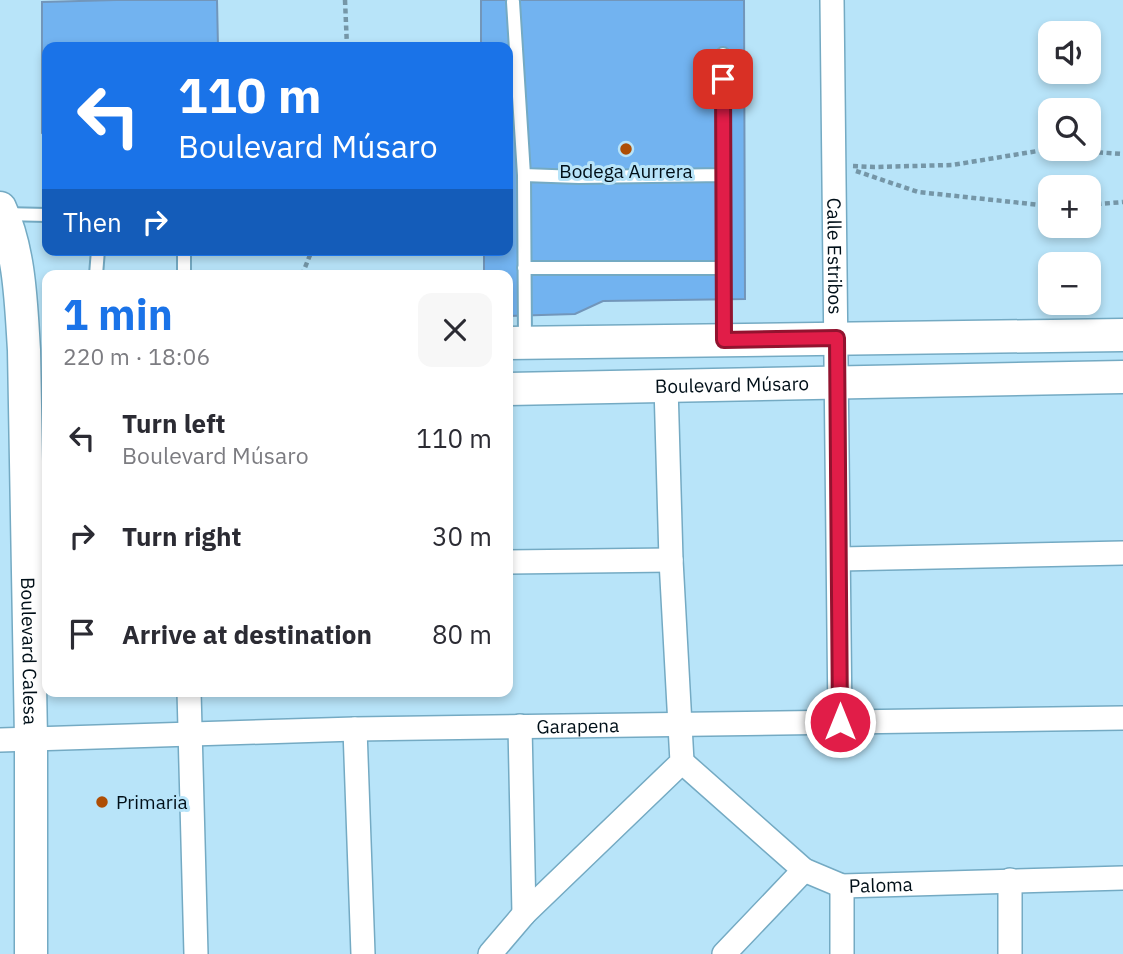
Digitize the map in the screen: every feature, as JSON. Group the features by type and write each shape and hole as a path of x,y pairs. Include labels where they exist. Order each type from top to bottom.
{"street":[{"path":"832,0 845,0"},
{"name":"Calle Estribos","path":"832,0 840,722"},
{"name":"Boulevard Calesa","path":"1,211 14,256 24,350 31,739 31,954"},
{"path":"516,343 1123,335"},
{"name":"Boulevard Músaro","path":"513,388 1123,377"},
{"path":"490,954 524,914 682,762 671,560 666,386"},
{"path":"840,559 1123,553"},
{"path":"513,562 671,560"},
{"path":"190,697 197,954"},
{"name":"Garapena","path":"0,740 355,729 1123,718"},
{"path":"520,726 524,914"},
{"path":"355,729 363,954"},
{"name":"Paloma","path":"682,762 804,870 842,886 1123,878"},
{"path":"724,954 804,870"},
{"path":"1010,880 1010,954"},
{"path":"842,886 842,954"}],"lane":[{"path":"513,2 524,175 524,268 516,343"},
{"path":"723,54 724,340"},
{"path":"524,175 724,176"},
{"path":"1,211 42,215"},
{"path":"524,268 724,268"}],"path":[{"path":"345,0 347,42"},
{"path":"835,164 874,167 952,165 1050,149 1123,154"},
{"path":"835,164 918,192 1038,205"},
{"path":"1101,204 1123,202"}],"building":[{"path":"217,0 218,42 42,42 42,2"},
{"name":"Bodega Aurrera","path":"481,0 744,0 745,299 603,301 575,314 513,316 513,270 484,270 484,256 513,256 513,42 481,42"}],"place":[{"name":"Bodega Aurrera","path":"626,149"},
{"name":"Primaria","path":"102,802"}],"route":[{"path":"723,79 724,340 837,338 840,722"}]}
